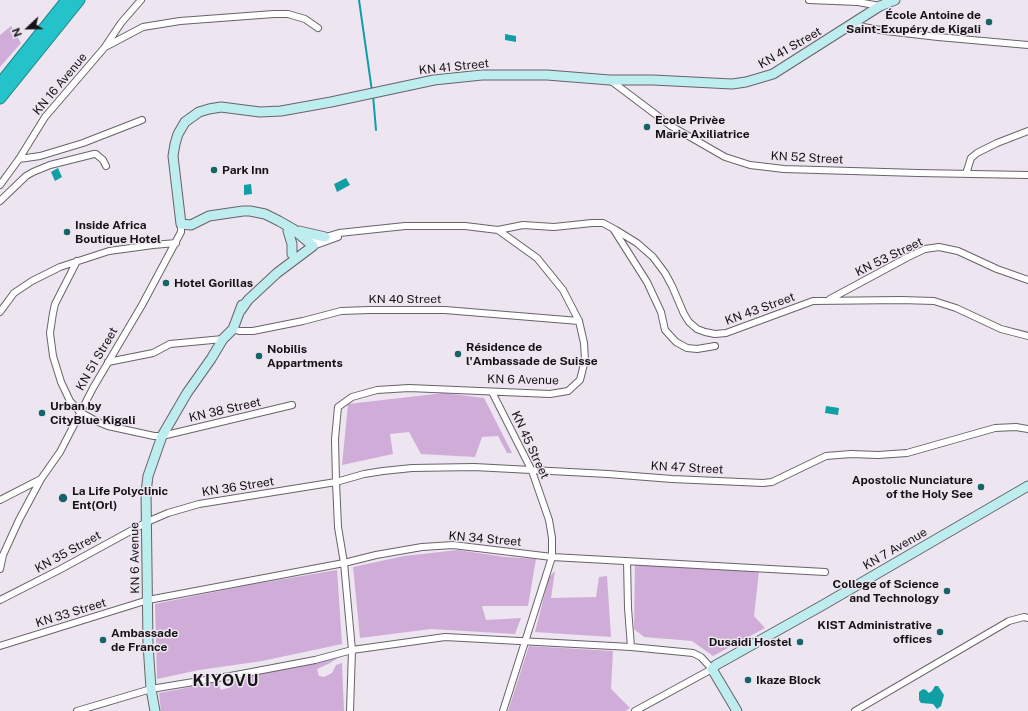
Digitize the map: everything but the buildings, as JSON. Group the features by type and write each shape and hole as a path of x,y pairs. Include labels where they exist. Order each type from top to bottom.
{"highway":[{"path":"0,84 67,0"},
{"path":"0,98 78,0"}],"main road":[{"name":"KN 41 Street","path":"182,224 173,156 175,144 178,134 185,122 199,112 209,108 221,107 260,112 281,111 434,80 482,75 547,75 610,80 652,80 732,84 746,82 773,74 880,6 895,0"},
{"path":"182,224 191,225 209,216 243,211 259,213 264,218 291,230 325,237"},
{"path":"291,230 309,246"},
{"path":"291,230 292,254"},
{"name":"KN 6 Avenue","path":"155,711 149,667 146,492 148,476 162,436 187,393 211,360 223,339 233,329 245,297 273,269 292,254 309,246"},
{"name":"KN 6 Avenue","path":"241,310 248,300 269,280 309,246"},
{"name":"KN 7 Avenue","path":"712,669 726,658 823,605 1028,486"},
{"path":"712,669 737,711"}],"street":[{"name":"KN 16 Avenue","path":"0,185 19,159 45,117 105,47 120,24 141,0"},
{"path":"809,0 858,2 880,6"},
{"path":"105,47 143,27 155,24 288,14 305,19 318,28"},
{"path":"852,25 886,31 938,37 1028,45"},
{"name":"KN 52 Street","path":"610,80 649,111 671,126 725,157 750,165 784,170 1028,175"},
{"path":"19,159 40,156 83,143 142,120"},
{"path":"966,174 971,158 977,153 997,143 1028,131"},
{"path":"0,201 26,176 50,165 96,154 103,160 106,166"},
{"name":"KN 43 Street","path":"498,230 523,225 554,227 592,223 611,225 653,256 663,269 689,322 697,329 705,332 715,334 726,333 813,301 829,300 934,302 956,308 1001,329 1028,336"},
{"name":"KN 51 Street","path":"0,569 3,555 19,520 41,479 60,452 80,412 142,305 176,243 181,232 182,224"},
{"path":"611,225 647,282 661,312 665,330 676,342 688,348 697,349 715,346"},
{"name":"KN 6 Avenue","path":"309,246 325,237 339,233 398,226 466,226 498,230 537,258 563,290 579,320 584,343 585,360 580,380 568,391 550,394 409,388 377,390 352,396 338,407 335,439 336,482 338,527 344,563 352,650 350,711"},
{"name":"KN 6 Avenue","path":"309,246 350,232"},
{"path":"0,312 9,298 22,287 53,270 109,251 153,244 176,243"},
{"name":"KN 53 Street","path":"829,300 908,257 926,249 940,247 958,251 997,269 1028,280"},
{"path":"77,261 55,304 50,333 53,356 61,382 70,401 80,412 108,426 154,436 162,436"},
{"name":"KN 40 Street","path":"233,329 239,331 253,331 341,311 369,310 445,310 579,320"},
{"path":"108,362 153,353 170,344 223,339"},
{"name":"KN 45 Street","path":"492,392 532,471 549,520 552,538 552,557 503,711"},
{"name":"KN 38 Street","path":"162,436 292,405"},
{"name":"KN 47 Street","path":"336,482 370,473 412,468 474,467 763,483 772,482 826,456 907,453 995,428 1016,427 1028,429"},
{"path":"0,500 41,479"},
{"name":"KN 36 Street","path":"147,522 168,513 199,504 336,482"},
{"name":"KN 35 Street","path":"0,600 147,522"},
{"name":"KN 34 Street","path":"148,600 344,563 376,555 422,547 452,545 552,557 824,572"},
{"path":"627,561 628,608 631,646"},
{"name":"KN 33 Street","path":"0,646 148,600"},
{"path":"855,711 1008,621 1024,617 1028,618"},
{"path":"77,711 151,689 315,660 352,650 445,637 631,646 693,654 701,657 712,669 635,711"}],"shaded area":[{"path":"11,26 21,43 0,67 0,35"},
{"path":"444,393 484,398 512,453 507,453 498,436 482,437 475,457 421,454 409,432 390,434 393,454 342,465 348,404"},
{"path":"458,550 505,557 536,559 528,606 482,606 486,620 521,618 515,634 431,629 360,638 353,567 404,556"},
{"path":"635,563 759,571 754,616 765,628 713,656 692,641 644,637 634,629"},
{"path":"337,570 342,644 262,661 199,670 157,679 155,604 249,585"},
{"path":"555,571 551,598 596,597 599,577 607,576 611,637 535,632 549,577"},
{"path":"529,646 613,651 611,689 630,708 625,711 508,711"},
{"path":"338,658 317,669 319,676 324,677 332,673 336,665 342,663 344,711 161,711 159,693 218,682 221,690 231,687 232,679"}],"water":[{"path":"505,34 516,36 516,42 505,40"},
{"path":"58,168 62,177 55,181 51,172"},
{"path":"346,178 350,185 337,192 334,184"},
{"path":"251,184 252,194 244,195 244,185"},
{"path":"826,406 839,408 838,415 825,413"},
{"path":"935,686 938,686 944,695 941,706 937,709 933,704 921,703 919,700 919,692 923,689 929,693"}],"waterway":[{"path":"359,0 372,91"},
{"path":"373,95 376,130"}],"place":[{"name":"École Antoine de Saint-Exupéry de Kigali","path":"989,22"},
{"name":"Ecole Privèe Marie Axiliatrice","path":"647,127"},
{"name":"Park Inn","path":"214,170"},
{"name":"Inside Africa Boutique Hotel","path":"67,232"},
{"name":"Hotel Gorillas","path":"166,283"},
{"name":"Résidence de l'Ambassade de Suisse","path":"458,354"},
{"name":"Nobilis Appartments","path":"259,356"},
{"name":"Urban by CityBlue Kigali","path":"42,413"},
{"name":"Apostolic Nunciature of the Holy See","path":"981,487"},
{"name":"La Life Polyclinic Ent(Orl)","path":"63,498"},
{"name":"College of Science and Technology","path":"947,591"},
{"name":"KIST Administrative offices","path":"940,632"},
{"name":"Ambassade de France","path":"103,640"},
{"name":"Dusaidi Hostel","path":"800,642"},
{"name":"Ikaze Block","path":"748,680"}],"district":[{"name":"KIYOVU","path":"226,681"}]}
